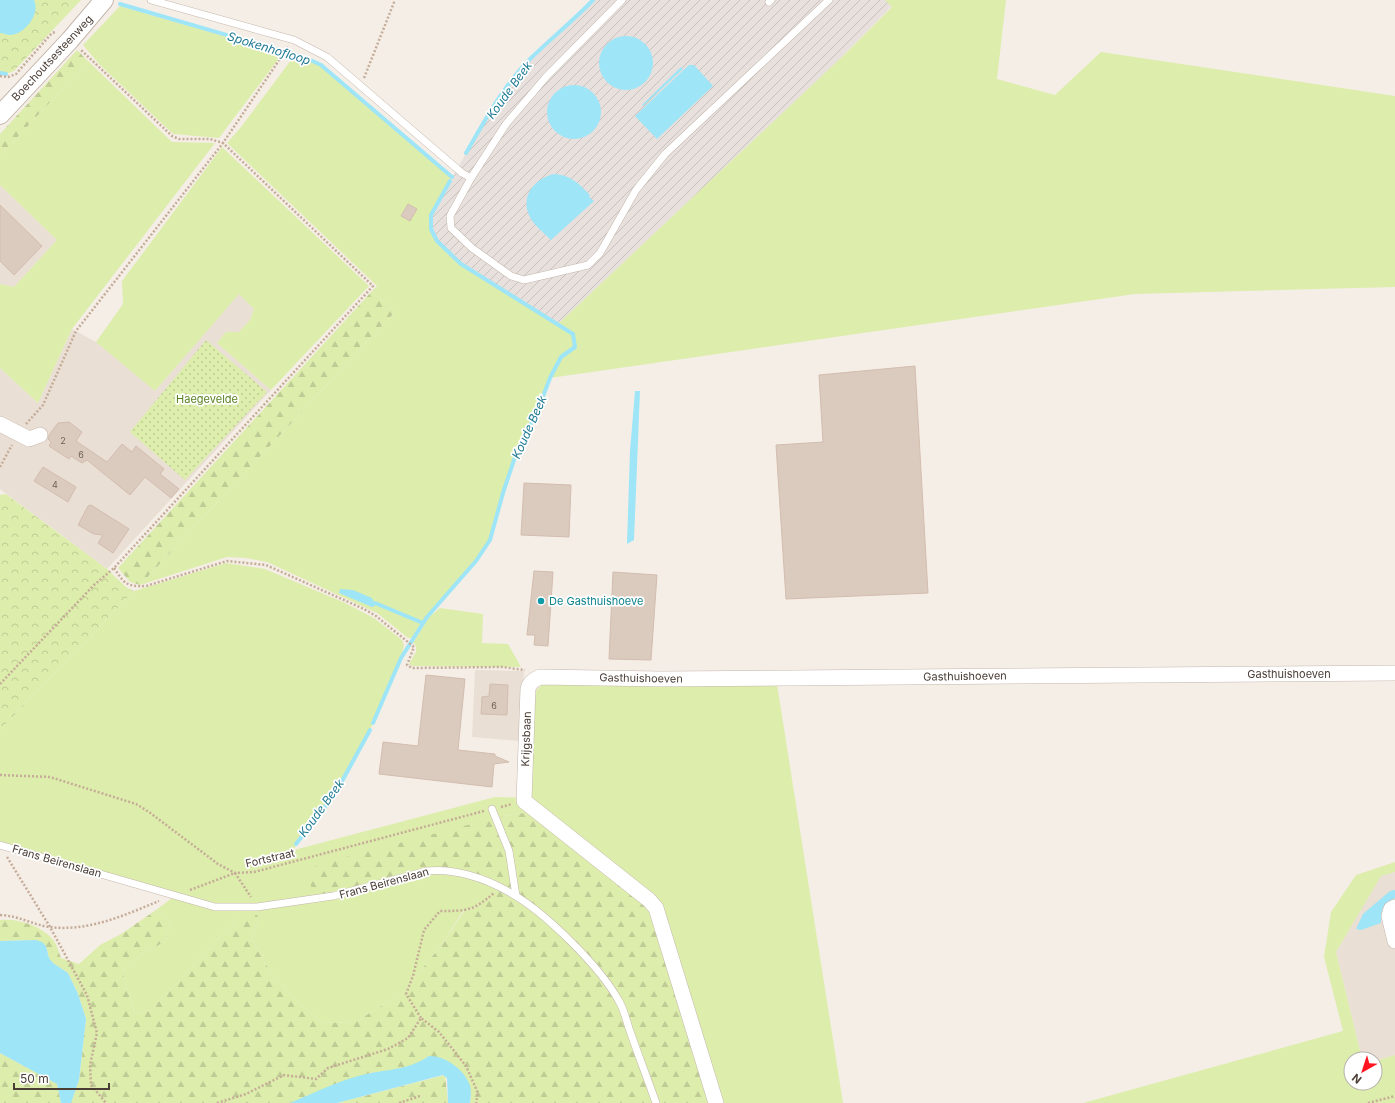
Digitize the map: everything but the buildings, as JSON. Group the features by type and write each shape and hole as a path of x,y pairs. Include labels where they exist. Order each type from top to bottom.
{"street":[{"name":"Boechoutsesteenweg","path":"0,115 70,40 104,0"},
{"path":"0,424 29,439 40,435"},
{"name":"Gasthuishoeven","path":"535,679 540,677 668,679 1395,673"},
{"name":"Krijgsbaan","path":"524,801 528,689 530,683 535,679"},
{"path":"524,801 649,900 656,908 716,1103"},
{"path":"1395,907 1391,909 1389,916 1395,941"}],"lane":[{"path":"151,0 294,40 327,57 462,173 471,178"},
{"path":"622,0 546,77 506,124 471,178 450,216 451,228 472,248 511,276 524,280 588,264 600,253 636,190 665,154 829,0"},
{"path":"492,809 509,851 516,896"},
{"name":"Frans Beirenslaan","path":"0,846 215,907 257,907 334,896 427,871 436,870 471,876 516,896 579,950 603,978 620,1003 656,1103"}],"path":[{"path":"360,86 367,73 395,0"},
{"path":"0,684 94,585 114,568 373,286 223,143 210,139 179,139 172,136 70,40"},
{"path":"42,405 76,331 223,143 294,40"},
{"path":"114,568 124,582 132,587 146,586 227,561 266,565 364,609 376,616 412,645 414,651 407,665 412,668 502,667 526,670 535,679"},
{"name":"Fortstraat","path":"0,775 50,777 136,804 149,812 218,864 235,873 254,872 524,801"},
{"path":"4,853 50,927 87,995 97,1033 90,1065 91,1085 106,1103"},
{"path":"0,915 14,916 50,927 80,927 118,918 235,873 257,907"},
{"path":"476,1103 478,1093 466,1066 439,1032 420,1018 406,994 414,976 424,930 440,911 464,911 479,906 500,888"},
{"path":"217,1103 246,1094 284,1075 316,1079 328,1068 388,1049 408,1038 420,1018"},
{"path":"399,1103 420,1096"},
{"path":"1368,1103 1395,1096"}],"shaded area":[{"path":"593,0 885,0 892,6 843,56 558,324 461,264 437,241 431,229 431,215 481,127 503,94 528,62 572,22"},
{"path":"0,185 57,240 14,287 0,284"},
{"path":"239,293 254,309 250,320 239,332 226,332 217,343 271,390 107,569 0,489 0,368 38,403 72,329 96,342 156,390"},
{"path":"475,670 524,671 520,741 472,737"},
{"path":"1395,872 1395,1055 1383,1059 1383,1051 1360,1051 1336,952 1381,875"}],"green space":[{"path":"0,0 81,0 14,71 6,74 0,73"},
{"path":"885,0 1006,0 997,79 1055,95 1101,52 1395,96 1395,287 1135,294 550,378 539,407 515,458 503,493 490,540 476,561 427,617 414,638 408,638 377,613 267,562 246,558 227,557 140,585 395,312 372,291 377,286 227,143 241,127 294,56 321,65 452,177 438,200 431,220 431,227 436,239 448,252 465,266 507,294 558,324 843,56 892,7"},
{"path":"120,6 283,53 219,138 173,134 99,64 83,45"},
{"path":"77,50 88,61 0,156 0,134"},
{"path":"88,61 172,142 215,143 72,329 38,403 0,368 0,284 14,287 57,240 0,185 0,156"},
{"path":"222,147 369,286 271,390 217,343 226,332 239,332 250,320 254,309 239,294 155,391 96,342 123,304 122,281"},
{"path":"372,291 395,312 140,585 130,582 118,568"},
{"name":"Haegevelde","path":"206,340 267,392 185,480 130,432"},
{"path":"6,494 107,569 126,587 134,591 0,730 0,495"},
{"path":"226,563 265,569 343,602 374,618 402,640 404,645 401,658 363,745 335,794 298,838 294,850 495,797 530,798 535,692 543,683 777,684 843,1103 709,1103 524,813 494,818 403,878 447,871 500,887 479,906 463,911 441,946 401,994 355,1022 322,1023 291,995 266,964 252,939 258,916 239,917 151,1010 135,1014 122,970 144,953 166,941 170,920 156,910 176,895 0,845 0,730 134,591"},
{"path":"440,608 483,614 482,643 508,644 521,667 413,666 409,664 416,652 416,646 413,643 429,617"},
{"path":"524,813 638,898 651,916 709,1103 470,1103 471,1097 429,1056 418,1064 402,1069 370,1073 290,1103 71,1103 79,1080 86,1019 78,994 68,973 53,963 49,958 46,946 36,940 0,941 0,920 14,920 30,924 43,931 54,941 61,958 79,964 100,945 121,934 156,910 170,920 166,941 144,953 122,970 135,1014 151,1010 239,917 254,913 258,916 252,939 266,964 291,995 322,1023 355,1022 401,994 441,946 464,911 479,906 500,887 436,870 322,898 313,890 310,883 316,865 494,818"},
{"path":"1395,862 1395,872 1381,876 1336,952 1360,1051 1343,1051 1343,1091 1383,1091 1383,1059 1395,1055 1395,1103 1083,1103 1343,1031 1324,957 1331,912 1356,875"},
{"path":"0,1053 57,1084 61,1103 0,1103"},
{"path":"445,1075 448,1103 337,1103"}],"water":[{"path":"0,0 34,0 36,6 33,17 26,28 21,32 10,35 0,33"},
{"path":"621,36 631,36 641,40 649,48 653,58 653,68 649,78 641,86 631,90 621,90 611,86 603,78 599,68 599,58 603,48 611,40"},
{"path":"689,65 694,65 713,86 657,139 635,116"},
{"path":"681,67 683,69 643,106 642,105"},
{"path":"569,85 579,85 589,89 597,97 601,107 601,117 597,127 589,135 579,139 569,139 559,135 551,127 547,117 547,107 551,97 559,89"},
{"path":"554,174 565,176 574,180 590,195 589,197 594,201 551,240 531,219 528,211 527,197 534,185 540,180"},
{"path":"635,391 640,391 634,540 627,544 630,451"},
{"path":"340,589 353,590 372,598 375,606 372,607 339,593"},
{"path":"1395,890 1395,898 1387,903 1383,908 1381,923 1361,930 1356,929 1363,914 1390,891"},
{"path":"36,940 42,942 46,946 49,958 53,963 68,973 78,994 86,1019 79,1080 71,1103 61,1103 57,1084 0,1053 0,941"},
{"path":"429,1056 446,1060 461,1071 470,1086 470,1103 448,1103 447,1078 443,1075 337,1103 290,1103 351,1078 408,1066 415,1064"}],"waterway":[{"name":"Koude Beek","path":"466,153 494,105 519,71 536,53 593,0"},
{"name":"Spokenhofloop","path":"120,4 306,58 321,65 452,177"},
{"path":"0,73 6,74"},
{"name":"Koude Beek","path":"373,723 401,658 427,617 476,561 490,540 515,457 539,407 550,378 561,357 575,347 573,334 461,264 437,241 431,229 431,215 450,181"},
{"path":"375,603 423,623"},
{"name":"Koude Beek","path":"296,844 335,794 370,730"}],"place":[{"name":"De Gasthuishoeve","path":"541,601"}]}
